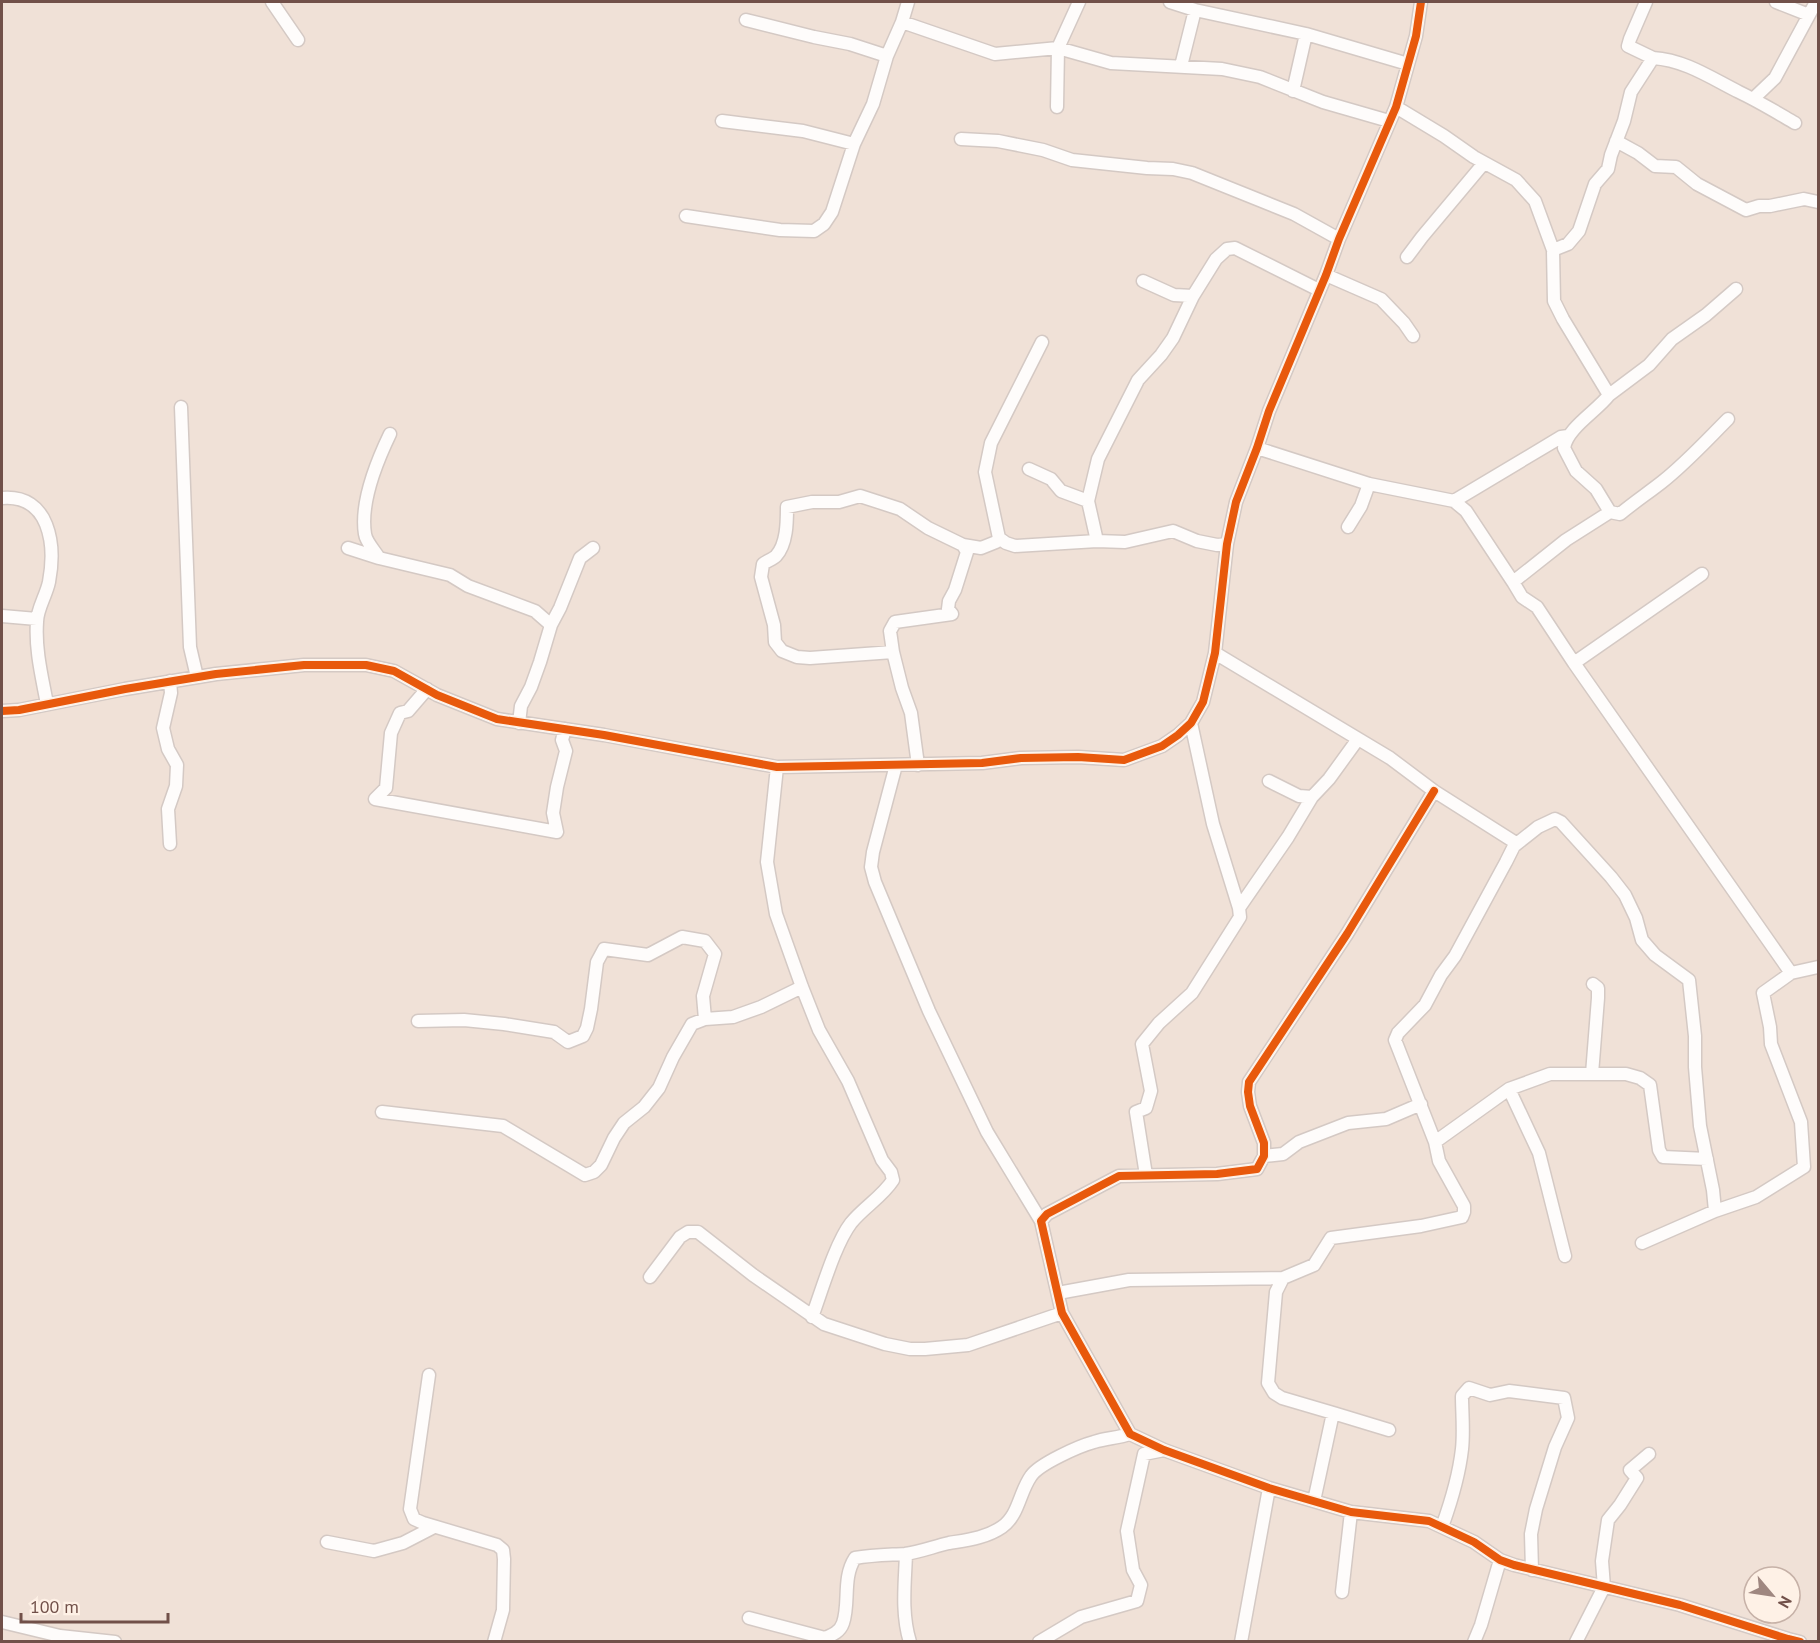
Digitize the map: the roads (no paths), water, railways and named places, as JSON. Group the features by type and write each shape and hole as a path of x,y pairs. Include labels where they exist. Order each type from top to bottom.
{"street":[{"path":"272,2 298,40"},
{"path":"686,216 780,230 814,231 824,225 832,212 854,144 873,104 887,56 908,2"},
{"path":"1057,107 1058,48 1079,2"},
{"path":"1170,2 1196,10 1306,34 1408,64"},
{"path":"2,711 19,710 197,677 304,666 366,665 394,671 428,689 497,719 604,735 777,767 982,763 1020,758 1078,757 1124,760 1162,746 1191,723 1203,702 1215,653 1227,544 1236,502 1269,411 1396,106 1416,36 1421,2"},
{"path":"1647,2 1628,46 1653,58 1664,59 1694,69 1754,98 1795,123"},
{"path":"1776,2 1809,15"},
{"path":"1754,98 1774,78 1816,2"},
{"path":"1181,66 1196,10"},
{"path":"746,20 814,38 850,44 887,56"},
{"path":"902,22 995,54 1058,48 1111,63 1222,69 1260,77 1323,102 1389,121"},
{"path":"1293,91 1306,34"},
{"path":"1553,250 1569,244 1579,231 1595,184 1608,169 1631,92 1653,58"},
{"path":"1396,106 1484,163 1516,180 1535,201 1553,250 1554,302 1609,395"},
{"path":"722,121 803,131 854,144"},
{"path":"961,139 998,141 1042,150 1072,160 1173,169 1192,173 1294,214 1339,239"},
{"path":"1616,141 1655,166 1677,167 1697,184 1746,210 1804,199 1818,202"},
{"path":"1407,257 1484,163"},
{"path":"1097,541 1088,501 1098,459 1138,380 1173,339 1193,296 1216,259 1227,249 1235,248 1319,290"},
{"path":"1326,275 1381,298 1413,336"},
{"path":"1143,281 1174,295 1193,296"},
{"path":"1610,512 1596,489 1576,471 1566,454 1564,448 1569,436 1609,395 1649,364 1672,339 1706,315 1736,289"},
{"path":"1042,342 991,443 984,472 999,538 1015,546 1097,541 1125,542 1173,531 1197,541 1217,545 1227,544"},
{"path":"181,407 190,647 197,677"},
{"path":"1513,582 1566,540 1610,512 1620,514 1662,482 1728,419"},
{"path":"379,558 365,536 364,513 376,461 390,434"},
{"path":"1454,501 1561,437 1569,436"},
{"path":"1257,448 1369,484 1454,501 1466,511 1522,597 1537,608 1791,973"},
{"path":"1029,469 1052,479 1061,491 1088,501"},
{"path":"1348,527 1361,506 1369,484"},
{"path":"893,652 797,657 782,651 774,642 774,625 761,577 763,564 775,556 782,547 787,524 787,507 812,502 839,502 860,496 900,509 928,528 963,545 981,548 996,542 999,538"},
{"path":"2,498 12,497 34,505 47,526 52,548 49,583 36,620 37,654 47,704"},
{"path":"918,765 911,713 902,688 890,630 895,622 952,614 948,609 949,601 967,552 963,545"},
{"path":"348,548 450,575 468,586 535,611 551,625"},
{"path":"519,723 521,706 531,687 551,625 580,558 593,548"},
{"path":"1574,663 1702,574"},
{"path":"2,616 36,620"},
{"path":"1215,653 1390,758 1434,791 1516,843"},
{"path":"170,681 171,693 163,728 168,749 177,765 176,786 168,809 170,844"},
{"path":"428,689 408,711 400,713 391,733 386,788 375,799 557,831 553,813 566,751 562,740 566,729"},
{"path":"1146,1175 1136,1112 1146,1108 1151,1091 1142,1044 1159,1023 1192,993 1240,917 1213,824 1191,723"},
{"path":"1239,908 1288,837 1312,797 1329,779 1358,739"},
{"path":"896,765 873,852 874,882 929,1011 987,1132 1041,1221 1062,1313 1130,1434 1164,1450 1269,1488 1351,1512 1429,1521 1474,1542 1500,1560 1532,1570 1680,1605 1800,1641"},
{"path":"777,767 767,862 776,914 819,1030 848,1082 893,1180 886,1190 852,1222 840,1244 812,1317"},
{"path":"1269,782 1299,796 1312,797"},
{"path":"1041,1221 1047,1214 1119,1176 1238,1172 1257,1169 1264,1156 1264,1143 1250,1106 1249,1082 1347,934 1434,791"},
{"path":"1058,1293 1129,1280 1282,1278 1314,1265 1331,1238 1462,1218 1464,1206 1439,1161 1435,1142 1395,1040 1398,1033 1425,1005 1441,975 1455,956 1516,843 1538,827 1555,819 1561,822 1625,895 1636,918 1642,939 1655,955 1689,980 1700,1126 1715,1211"},
{"path":"418,1021 464,1020 504,1024 554,1032 567,1042 583,1036 587,1028 597,963 604,949 648,955 682,937 705,941 715,954 703,996 705,1019"},
{"path":"1642,1243 1715,1211 1756,1197 1804,1167 1801,1122 1772,1044 1763,993 1791,973 1818,967"},
{"path":"1592,1074 1598,998 1598,988 1593,984"},
{"path":"382,1112 503,1126 585,1175 594,1172 601,1165 624,1123 644,1107 659,1088 692,1024 705,1019 733,1017 761,1007 802,987"},
{"path":"1435,1142 1509,1089 1550,1074 1626,1074 1640,1077 1650,1085 1659,1150 1664,1157 1707,1160"},
{"path":"1509,1089 1539,1153 1565,1256"},
{"path":"1264,1156 1283,1154 1299,1142 1348,1123 1386,1119 1421,1104"},
{"path":"650,1277 680,1237 688,1232 698,1232 753,1275 824,1324 885,1344 910,1349 968,1345 1062,1313"},
{"path":"1282,1278 1276,1292 1268,1383 1274,1393 1282,1398 1389,1430"},
{"path":"429,1376 410,1509 414,1519 497,1545 503,1550 503,1610 494,1641"},
{"path":"1442,1527 1459,1469 1462,1446 1462,1396 1469,1388 1490,1395 1509,1391 1564,1398 1568,1418 1555,1447 1536,1509 1532,1534 1532,1570"},
{"path":"1314,1501 1333,1413"},
{"path":"749,1618 825,1638 834,1634 843,1623 849,1568 855,1558 876,1554 906,1554 976,1539 1002,1527 1012,1517 1031,1476 1044,1464 1094,1442 1130,1434"},
{"path":"1039,1641 1081,1617 1137,1601 1141,1585 1133,1570 1127,1531 1144,1454 1164,1450"},
{"path":"1576,1641 1604,1587 1602,1561 1608,1520 1637,1478 1630,1470 1649,1454"},
{"path":"1241,1641 1269,1488"},
{"path":"1342,1592 1351,1512"},
{"path":"327,1542 374,1551 403,1543 434,1527"},
{"path":"906,1554 904,1606 910,1641"},
{"path":"1474,1641 1484,1616 1500,1560"},
{"path":"2,1622 60,1636 115,1641"}]}
